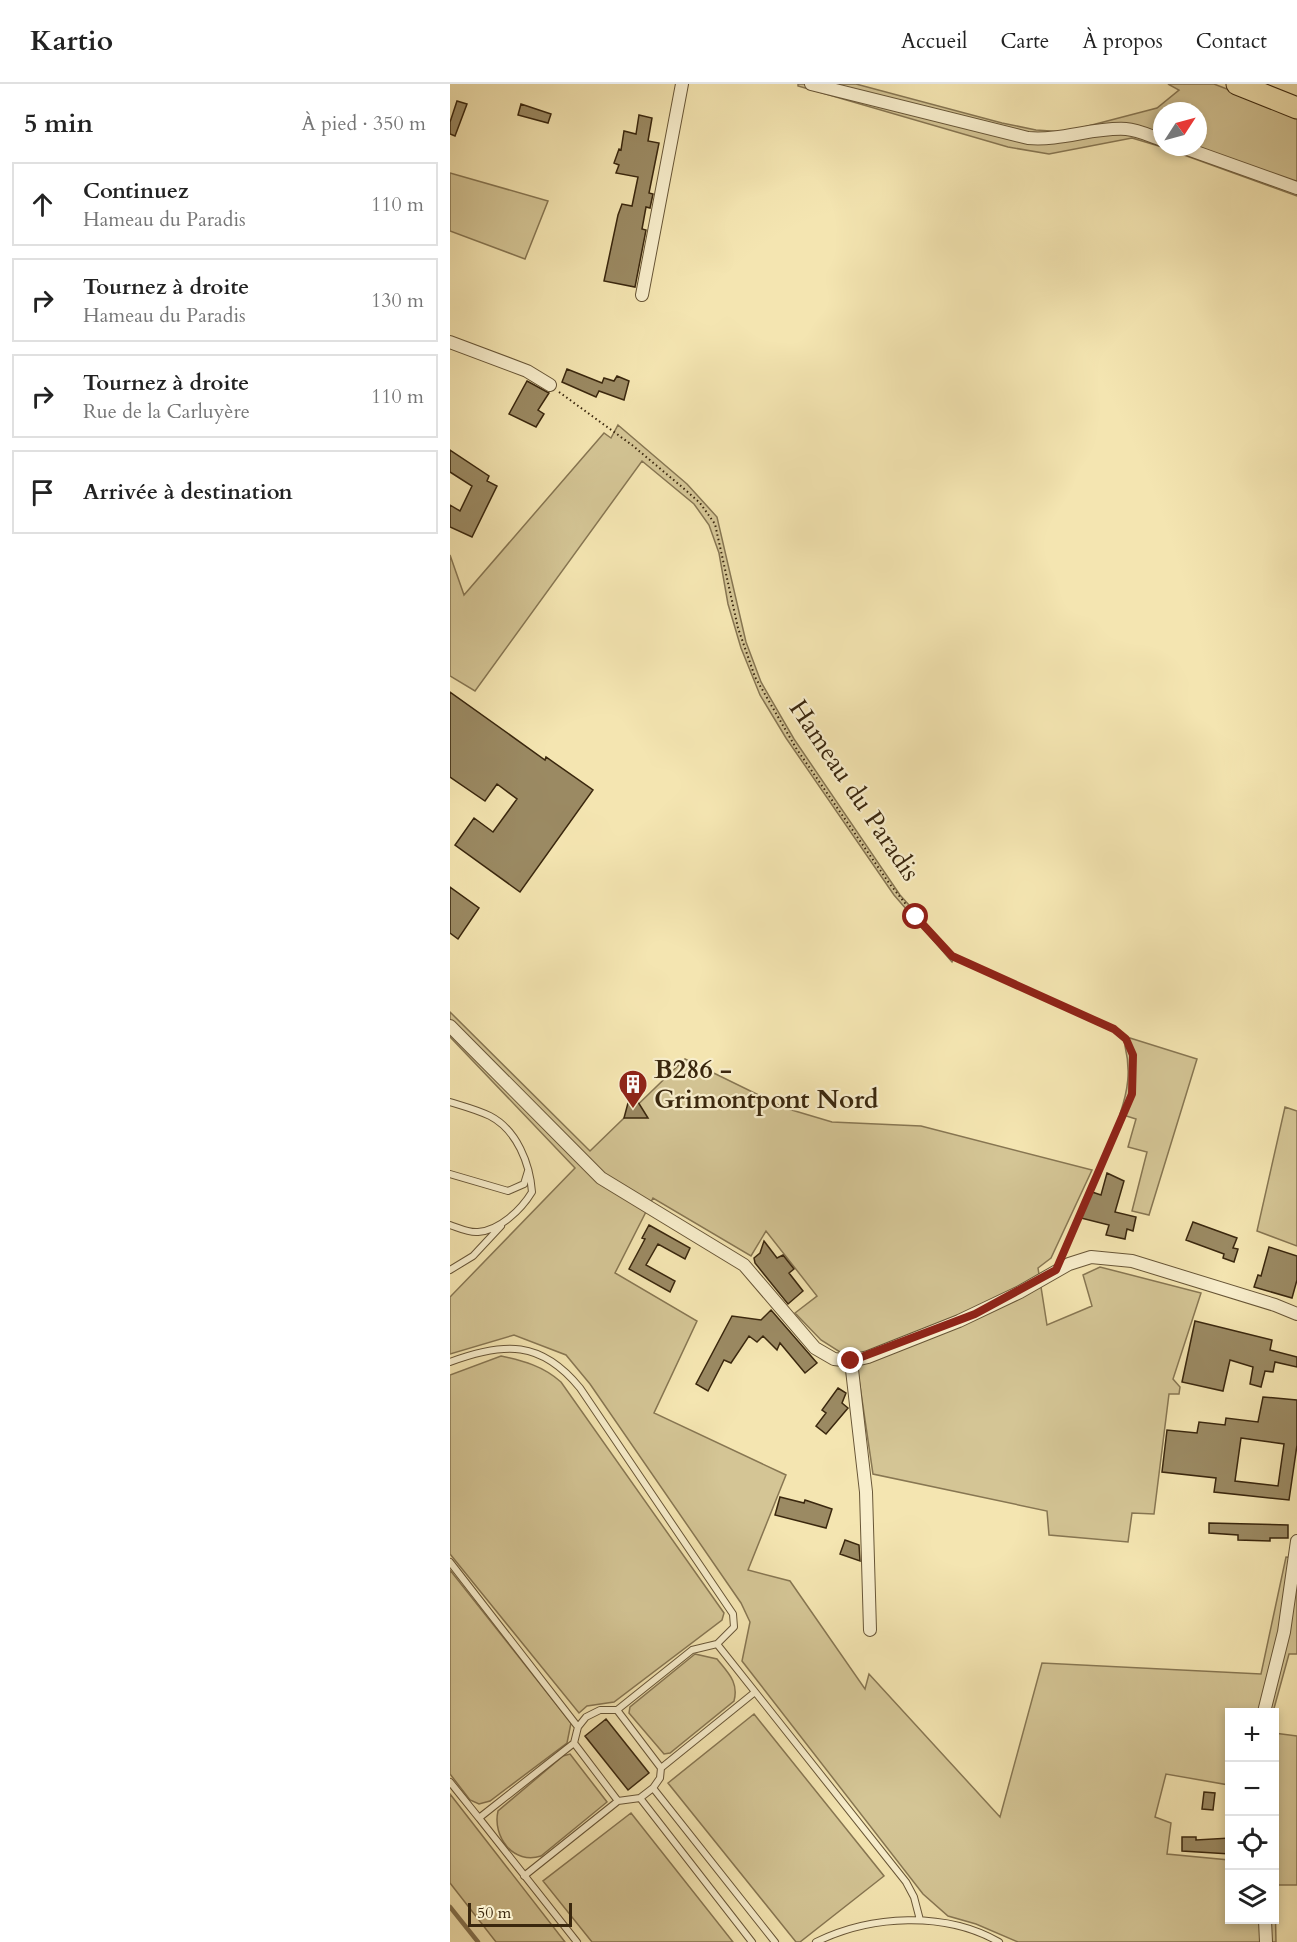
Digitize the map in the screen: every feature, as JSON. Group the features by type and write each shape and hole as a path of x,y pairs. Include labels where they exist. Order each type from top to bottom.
{"highway":[{"path":"1237,84 1297,108"}],"street":[{"path":"642,295 682,84"},
{"path":"811,84 1028,138 1063,138 1119,129 1136,131 1153,137"},
{"path":"1207,156 1297,188"},
{"path":"450,342 527,370 550,385"},
{"path":"450,1026 601,1179 744,1265 815,1348 834,1359 851,1361 975,1314 1056,1270 1092,1257 1117,1258 1275,1305 1297,1314"},
{"path":"851,1361 866,1492 870,1630"},
{"path":"1265,1708 1286,1624 1297,1541"},
{"path":"1265,1924 1266,1942"}],"lane":[{"path":"450,1102 491,1116 514,1137 528,1171 532,1192 525,1203 473,1256 450,1270"},
{"path":"450,1174 508,1191 524,1184 528,1171"},
{"path":"450,1225 478,1232 491,1229 507,1220"},
{"path":"450,1362 492,1349 513,1347 547,1358 571,1377 730,1607 734,1627 717,1644 692,1650 616,1710 593,1713 578,1726 574,1743 479,1818"},
{"path":"450,1562 578,1726"},
{"path":"717,1644 906,1882 920,1920"},
{"path":"661,1768 754,1692"},
{"path":"524,1876 618,1801 640,1798 653,1788 660,1778 661,1768 616,1710"},
{"path":"574,1743 618,1801"},
{"path":"450,1782 577,1942"},
{"path":"653,1788 775,1942"},
{"path":"640,1798 752,1942"},
{"path":"816,1942 868,1924 920,1920 957,1926 999,1942"}],"path":[{"name":"Hameau du Paradis","path":"550,385 632,445 700,502 715,524 738,628 755,677 796,748 889,883 916,917 952,956 1114,1029 1126,1039 1133,1055 1132,1094 1056,1270"}],"shaded area":[{"path":"798,84 856,84 1002,123 1036,130 1065,132 1153,109 1153,144 1132,138 1049,154 1008,147 798,86"},
{"path":"1168,84 1214,84 1297,116 1297,196 1187,156 1207,156 1207,102 1164,102 1179,90"},
{"path":"450,173 548,201 525,259 450,231"},
{"path":"618,425 687,484 717,517 746,642 761,682 794,739 900,895 955,956 952,962 894,895 786,738 760,695 741,648 728,604 719,553 709,525 694,504 642,461 475,691 450,676 450,555 464,595 604,433 611,438"},
{"path":"450,1012 590,1151 685,1059 785,1108 832,1122 921,1126 1092,1170 1051,1258 1038,1268 1047,1325 1092,1306 1083,1275 1100,1267 1201,1293 1173,1379 1180,1387 1179,1394 1169,1394 1154,1514 1132,1513 1128,1542 1049,1535 1047,1511 873,1474 855,1352 843,1354 821,1340 795,1313 817,1296 766,1231 751,1256 653,1198 615,1273 697,1321 654,1413 786,1475 748,1570 790,1581 865,1689 869,1674 1000,1817 1042,1663 1261,1674 1286,1557 1297,1558 1297,1654 1289,1654 1274,1708 1225,1708 1225,1784 1166,1774 1155,1817 1171,1823 1167,1854 1225,1860 1225,1924 1276,1924 1276,1942 1018,1942 976,1924 948,1916 923,1894 742,1661 750,1622 741,1603 590,1384 566,1355 514,1335 450,1354 450,1297 575,1168 450,1037"},
{"path":"1130,1038 1197,1059 1149,1215 1132,1211 1147,1152 1128,1147 1136,1119 1120,1114 1128,1080 1125,1046"},
{"path":"1285,1107 1297,1111 1297,1246 1257,1231"},
{"path":"501,1356 533,1365 561,1382 724,1613 722,1620 614,1702 587,1706 579,1713 450,1554 450,1375"},
{"path":"450,1570 571,1723 567,1743 490,1801 479,1804 470,1800 450,1774"},
{"path":"695,1654 717,1659 729,1673 735,1688 734,1701 670,1753 664,1754 629,1713 630,1707"},
{"path":"754,1714 884,1876 800,1942 796,1942 668,1783"},
{"path":"1279,1734 1297,1736 1297,1885 1279,1885"},
{"path":"570,1754 607,1802 541,1856 531,1858 514,1853 507,1847 498,1830 498,1811 563,1756"},
{"path":"450,1794 565,1942 496,1942 450,1883"},
{"path":"631,1813 733,1942 592,1942 543,1881"}],"building":[{"path":"457,101 467,104 455,136 450,134 450,122"},
{"path":"521,104 551,114 548,123 518,115"},
{"path":"639,115 652,118 648,141 659,143 649,193 653,194 650,208 646,207 642,229 646,230 635,287 604,281 618,215 622,204 632,206 638,177 616,173 619,165 614,163 619,149 621,150 624,131 636,134"},
{"path":"567,369 602,383 604,378 614,381 617,376 629,381 624,400 599,391 596,397 562,382"},
{"path":"527,381 549,393 538,410 544,414 536,427 509,414"},
{"path":"450,450 489,476 487,481 497,486 472,537 450,527 450,505 460,511 472,486 450,472"},
{"path":"450,692 545,760 546,757 593,790 520,892 455,845 474,818 493,832 517,799 497,784 485,801 450,777"},
{"path":"450,887 479,908 458,939 450,933"},
{"name":"B286 - Grimontpont Nord","path":"638,1102 648,1118 624,1118 628,1103"},
{"path":"1107,1173 1124,1181 1115,1212 1136,1217 1133,1231 1127,1229 1125,1239 1106,1235 1109,1225 1081,1218 1092,1192 1101,1195"},
{"path":"1193,1222 1237,1238 1233,1248 1238,1249 1234,1262 1223,1258 1224,1254 1186,1240"},
{"path":"649,1225 690,1248 685,1259 658,1244 646,1265 675,1281 670,1292 629,1269 645,1239 642,1238"},
{"path":"764,1241 777,1258 783,1255 794,1269 789,1273 803,1291 788,1304 755,1263 754,1258 760,1253"},
{"path":"1269,1247 1297,1256 1297,1280 1292,1298 1254,1287 1258,1275 1261,1276"},
{"path":"771,1310 817,1363 805,1373 780,1343 777,1350 763,1336 757,1342 749,1336 731,1363 724,1360 708,1391 696,1384 732,1316 761,1320"},
{"path":"1195,1321 1272,1340 1270,1350 1297,1357 1297,1367 1275,1362 1273,1372 1265,1371 1261,1387 1250,1384 1253,1367 1230,1360 1223,1391 1182,1382"},
{"path":"838,1388 846,1393 842,1403 848,1408 826,1434 816,1426 826,1413 822,1410"},
{"path":"1263,1397 1297,1400 1297,1445 1289,1500 1214,1492 1216,1478 1162,1472 1167,1430 1197,1433 1199,1422 1225,1425 1226,1418 1258,1422","holes":["1241,1438 1284,1444 1278,1486 1235,1481"]},
{"path":"780,1497 804,1503 805,1500 832,1509 826,1528 775,1515"},
{"path":"1209,1523 1288,1525 1288,1538 1270,1538 1270,1541 1238,1540 1238,1535 1209,1533"},
{"path":"845,1540 859,1545 860,1561 840,1554"},
{"path":"606,1719 649,1773 628,1790 585,1736"},
{"path":"1204,1792 1215,1793 1213,1810 1202,1809"},
{"path":"1182,1837 1196,1837 1196,1840 1225,1838 1225,1854 1182,1851"}],"waterway":[{"path":"450,1907 478,1942"}],"place":[{"name":"B286 - Grimontpont Nord","path":"633,1110"}],"route":[{"path":"851,1361 868,1357 959,1322 1039,1282 1056,1270 1132,1094 1133,1055 1126,1039 1114,1029 952,956 916,917"}]}
